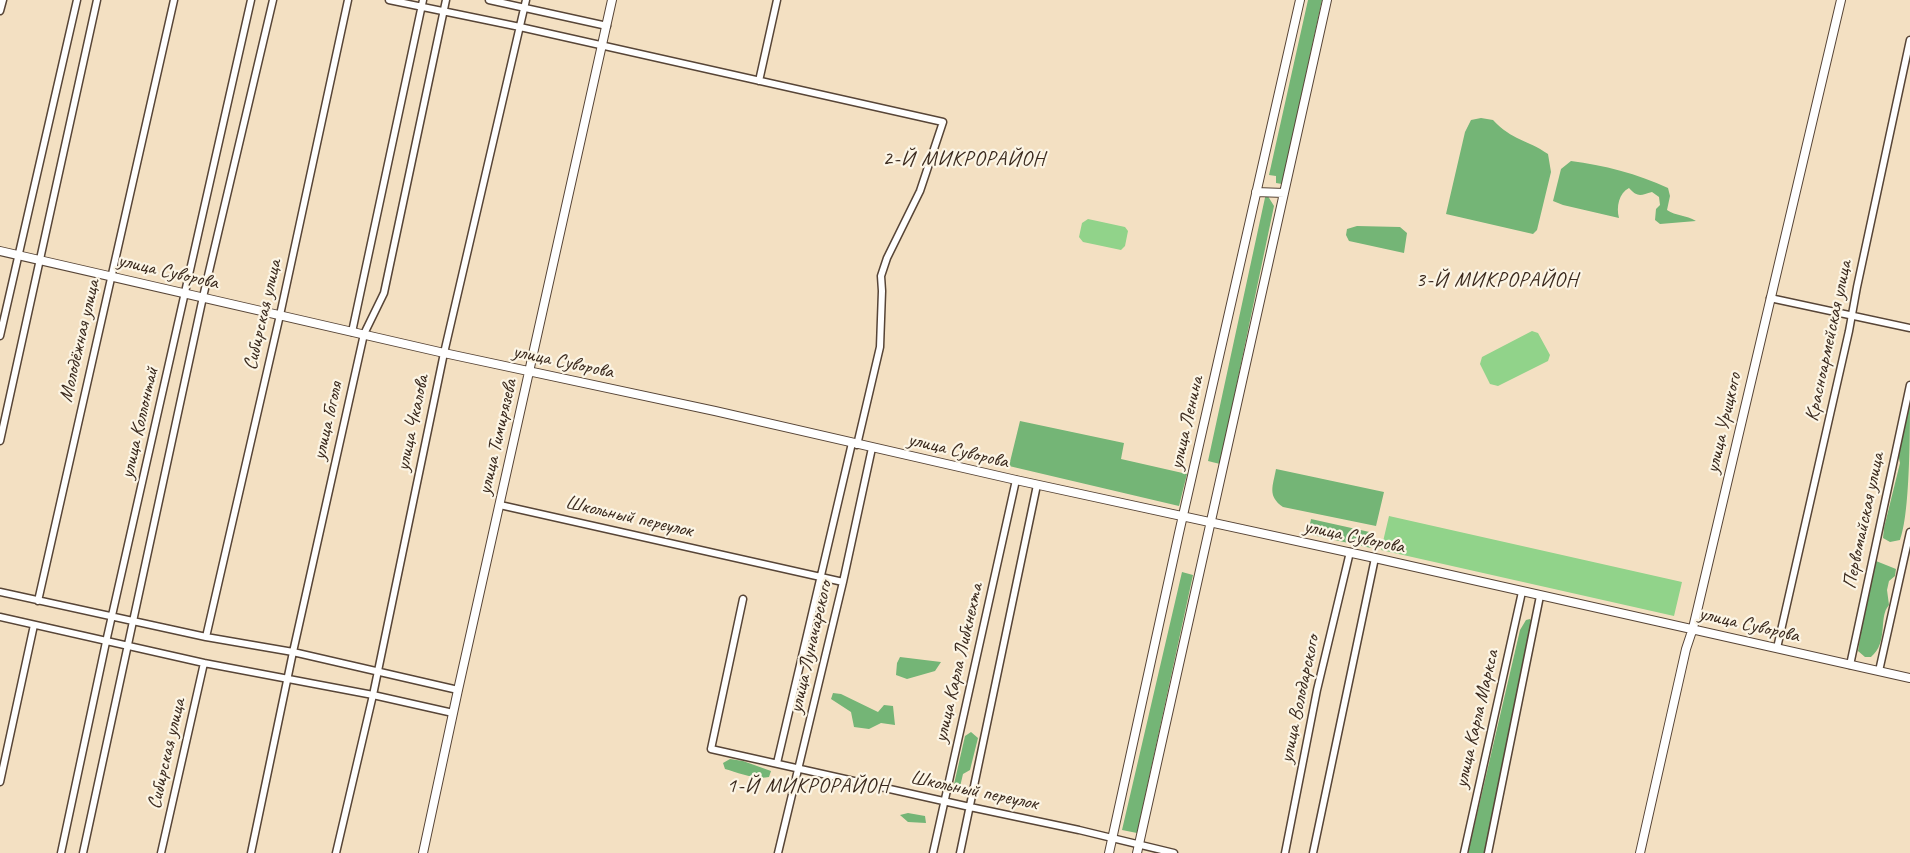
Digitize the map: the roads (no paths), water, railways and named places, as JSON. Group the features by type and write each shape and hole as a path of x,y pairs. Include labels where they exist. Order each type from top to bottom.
{"street":[{"path":"0,11 3,0"},
{"path":"0,336 77,0"},
{"path":"0,441 97,0"},
{"name":"Молодёжная улица","path":"38,601 174,0"},
{"name":"улица Коллонтай","path":"61,853 106,642 251,0"},
{"name":"улица Коллонтай","path":"128,646 203,297 272,0"},
{"name":"Сибирская улица","path":"206,637 280,315 348,0"},
{"path":"389,0 423,4 444,12 520,27 759,81 777,0"},
{"name":"улица Гоголя","path":"251,853 287,678 364,334 384,293 446,0"},
{"path":"489,0 607,26"},
{"name":"улица Чкалова","path":"336,853 373,695 376,672 444,353 526,0"},
{"name":"улица Тимирязева","path":"423,853 612,0"},
{"name":"улица Ленина","path":"1109,853 1182,516 1300,0"},
{"path":"1138,849 1327,0"},
{"name":"улица Урицкого","path":"1640,853 1686,649 1693,628 1841,0"},
{"path":"352,332 423,4"},
{"name":"Красноармейская улица","path":"1777,648 1853,316 1856,288 1910,40"},
{"name":"улица Луначарского","path":"759,81 943,122 920,191 880,276 882,291 880,347 821,577 777,763"},
{"path":"1256,192 1284,193"},
{"name":"улица Суворова","path":"0,251 444,353 715,411 1037,485 1350,552 1910,678"},
{"path":"1770,298 1910,328"},
{"name":"Первомайская улица","path":"1850,665 1910,384"},
{"name":"улица Луначарского","path":"778,853 843,582 872,448"},
{"name":"улица Карла Либкнехта","path":"934,853 1016,480"},
{"name":"улица Карла Либкнехта","path":"960,853 1037,485"},
{"name":"Школьный переулок","path":"500,505 843,582"},
{"path":"1879,671 1910,532"},
{"name":"улица Володарского","path":"1285,853 1317,690 1350,552"},
{"path":"1312,853 1375,558"},
{"path":"0,592 206,637 293,652 458,690"},
{"name":"улица Карла Маркса","path":"1464,853 1522,592"},
{"name":"улица Карла Маркса","path":"1488,853 1540,596"},
{"name":"Школьный переулок","path":"743,599 711,749 1079,830 1112,839 1138,849 1174,853"},
{"path":"0,617 204,663 373,695 454,713"},
{"path":"0,782 34,625"},
{"path":"83,853 128,646"},
{"name":"Сибирская улица","path":"161,853 204,663"}],"district":[{"name":"2-Й МИКРОРАЙОН","path":"964,159"},
{"name":"3-Й МИКРОРАЙОН","path":"1497,280"},
{"name":"1-Й МИКРОРАЙОН","path":"808,786"}]}
